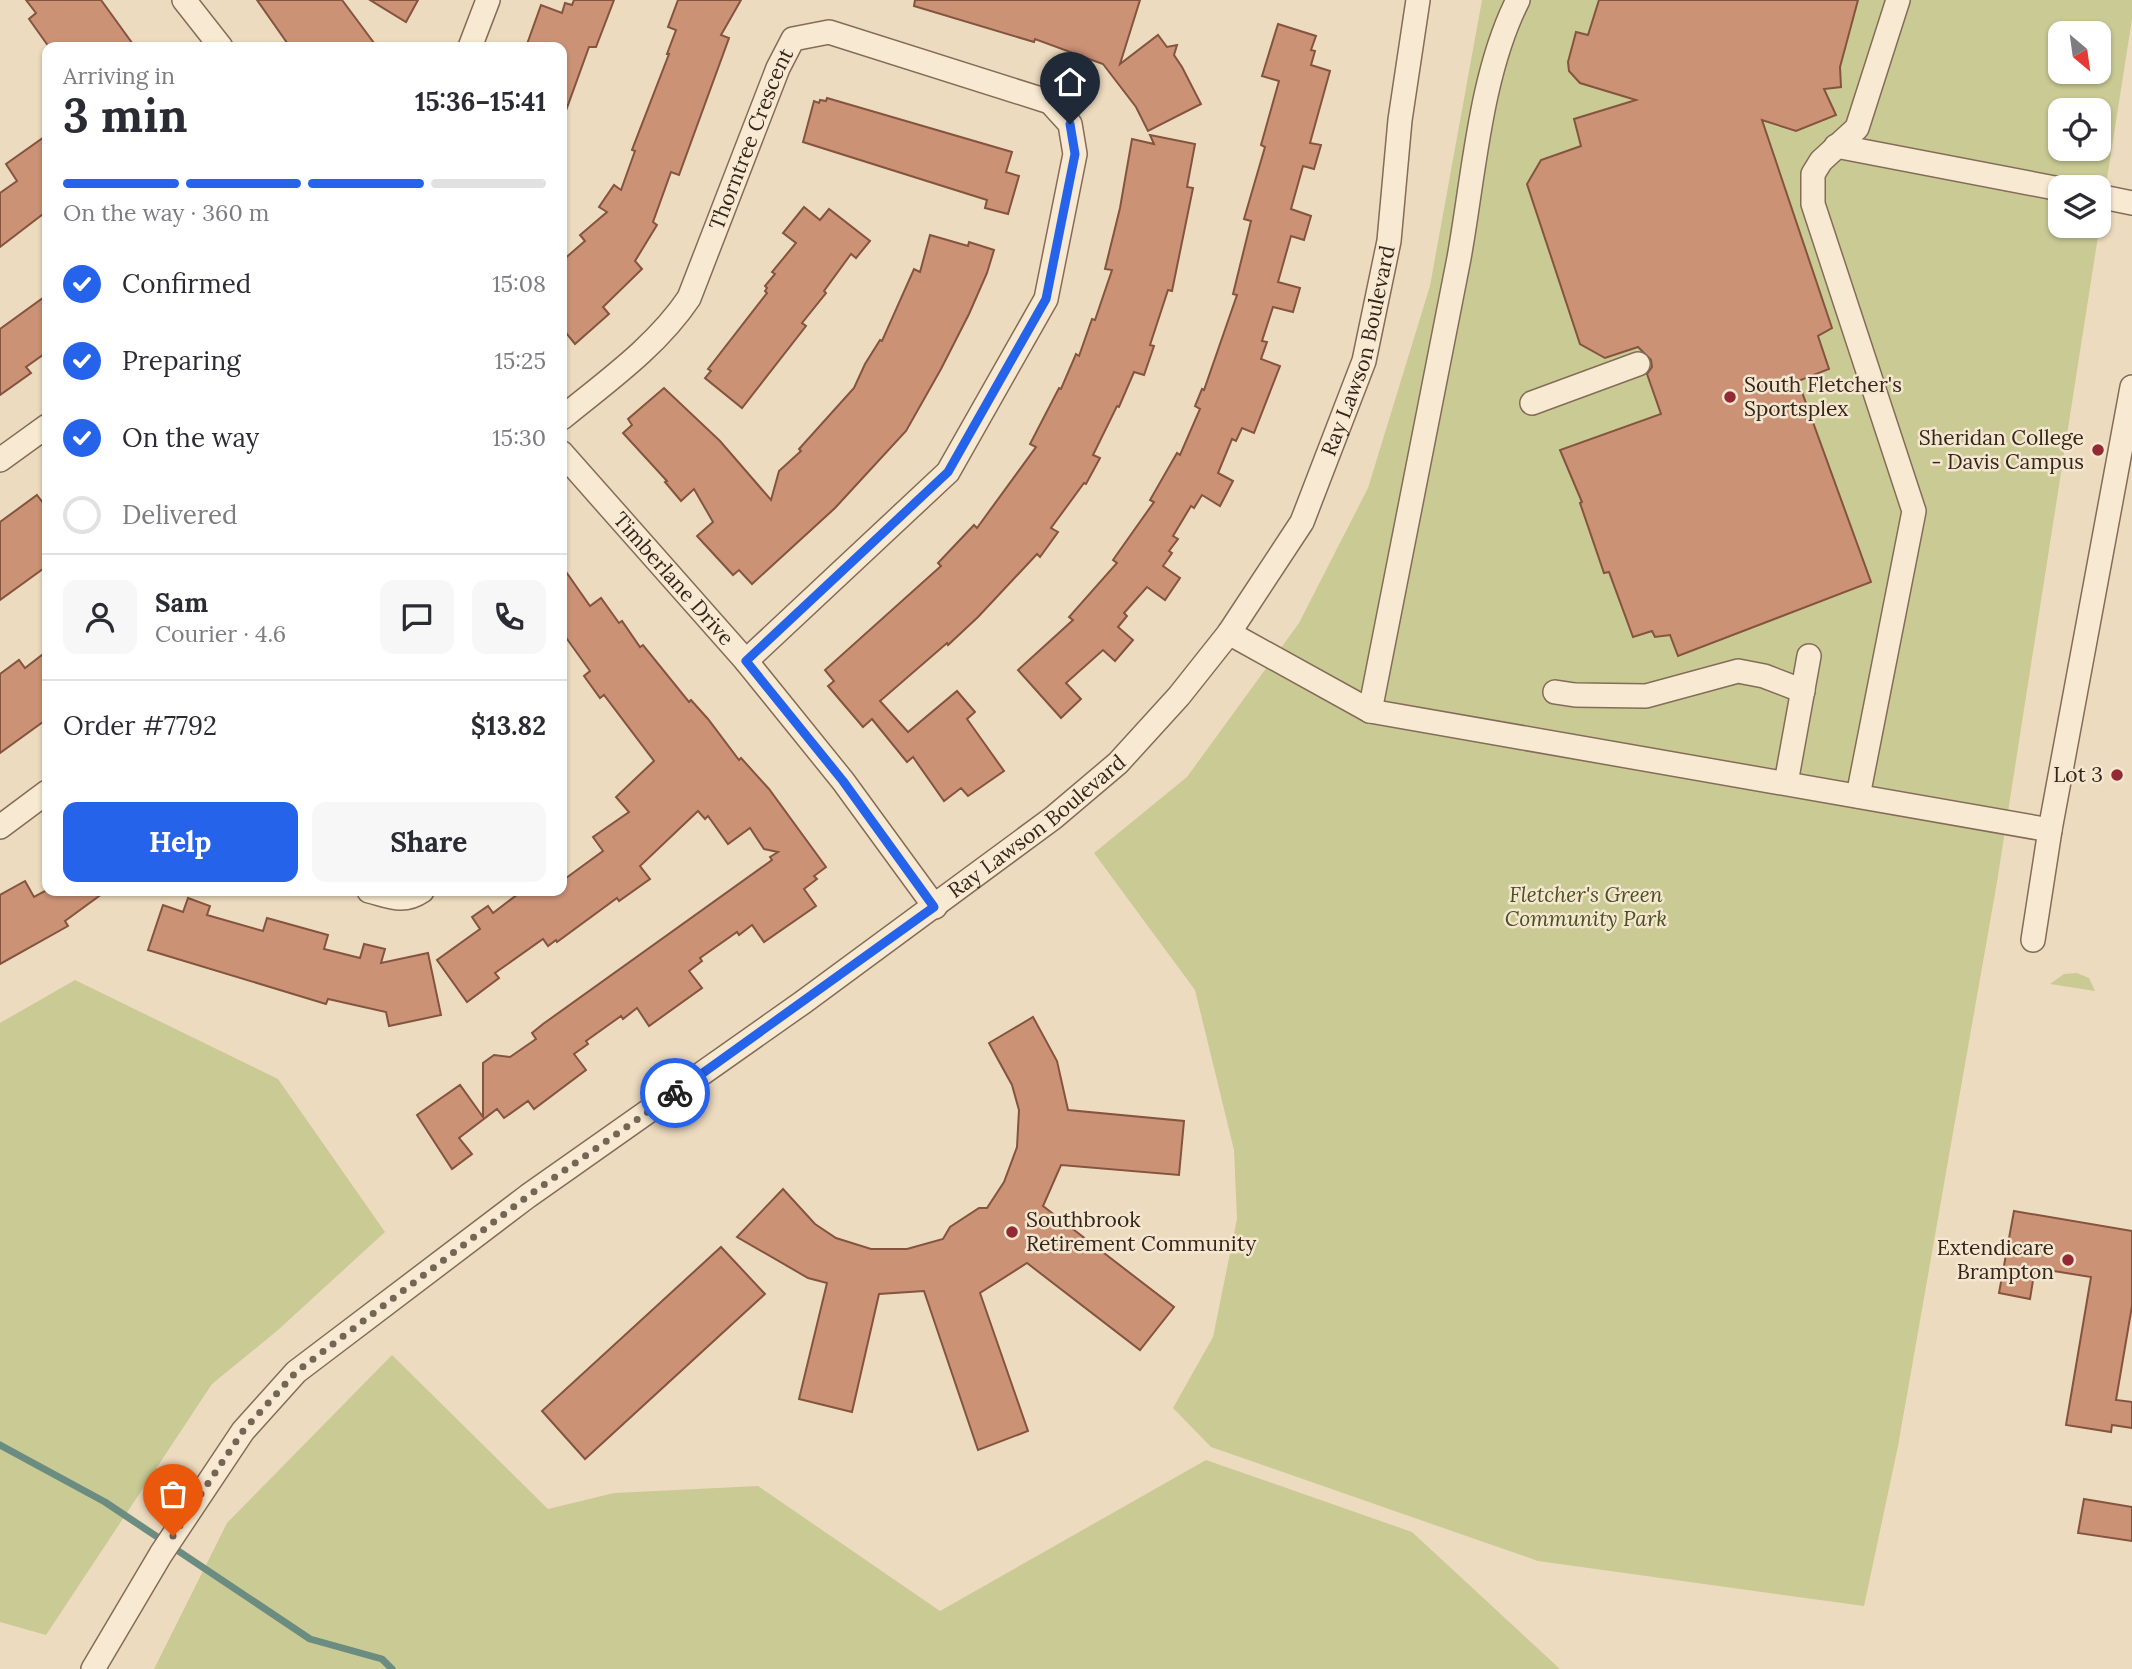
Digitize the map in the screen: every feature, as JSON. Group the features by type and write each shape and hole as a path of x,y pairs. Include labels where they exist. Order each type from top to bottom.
{"street":[{"path":"184,0 217,42"},
{"path":"472,42 488,0"},
{"name":"Ray Lawson Boulevard","path":"93,1669 139,1590 243,1431 296,1372 528,1196 803,1003 1053,818 1118,762 1179,696 1229,633 1301,522 1364,361 1388,241 1400,120 1418,0"},
{"path":"1370,711 1492,68 1507,20 1518,0"},
{"path":"1857,796 1914,511 1813,204 1813,174 1821,161 1857,128 1898,0"},
{"name":"Thorntree Crescent","path":"567,414 673,323 689,298 778,68 793,39 829,32 1050,102 1070,124 1075,154 1046,299 948,472 746,661"},
{"path":"1836,146 2048,187"},
{"path":"2111,199 2132,203"},
{"path":"1532,403 1638,364"},
{"path":"2033,940 2050,830 2132,387"},
{"path":"0,460 42,430"},
{"name":"Timberlane Drive","path":"567,459 746,661 843,781 934,907"},
{"path":"1229,633 1370,711 2050,830"},
{"path":"1786,783 1810,656"},
{"path":"1555,692 1575,695 1646,696 1738,671 1765,676 1803,691"},
{"path":"0,827 42,796"},
{"path":"389,896 414,896"}],"green space":[{"name":"Fletcher's Green Community Park","path":"1482,0 2132,0 2132,19 2111,153 2111,98 2048,98 2048,161 2110,161 2108,175 2048,175 2048,238 2098,238 1997,882 1898,1446 1864,1606 1538,1561 1211,1447 1173,1408 1213,1337 1237,1219 1234,1150 1195,990 1094,853 1187,777 1299,623 1368,488 1430,286"},
{"path":"2077,973 2089,978 2095,991 2050,984 2064,974"},
{"path":"75,980 278,1079 385,1232 278,1330 212,1384 46,1635 0,1622 0,1023"},
{"path":"392,1355 548,1509 614,1493 758,1486 940,1611 1206,1460 1412,1532 1560,1669 154,1669 227,1523"}],"building":[{"path":"26,0 101,0 131,42 45,42 29,19 36,13"},
{"path":"257,0 342,0 373,42 286,42"},
{"path":"370,0 418,0 406,22"},
{"path":"574,0 614,0 596,47 589,47 567,108 567,42 528,42 541,5 562,13 565,3 572,5"},
{"path":"678,0 741,0 721,35 729,38 679,175 671,172 653,222 657,225 635,261 642,269 603,307 609,314 575,344 567,334 567,257 585,241 580,235 607,212 599,207 614,185 621,190 635,151 632,150 676,30 668,27"},
{"path":"915,0 1140,0 1120,64 1158,35 1167,47 1177,45 1174,55 1201,104 1148,131 1136,107 1103,64 1035,39 1034,42 914,6"},
{"name":"South Fletcher's Sportsplex","path":"1599,0 1858,0 1840,67 1841,87 1824,89 1836,115 1796,131 1762,120 1832,328 1818,336 1829,369 1798,381 1871,582 1678,656 1670,635 1655,637 1652,631 1633,637 1609,572 1604,573 1580,503 1582,502 1560,450 1661,414 1647,374 1652,367 1651,360 1638,347 1605,358 1580,344 1527,184 1541,160 1581,146 1574,119 1636,100 1580,83 1569,71 1568,62 1576,32 1588,35"},
{"path":"1278,24 1316,36 1311,50 1315,51 1311,65 1330,71 1310,143 1321,145 1314,169 1303,166 1291,209 1311,216 1304,240 1291,236 1278,282 1300,288 1293,312 1273,307 1262,341 1267,342 1261,359 1280,366 1254,433 1242,428 1236,441 1232,439 1218,473 1233,481 1220,506 1202,495 1194,508 1191,506 1173,536 1178,539 1163,566 1180,578 1165,600 1147,587 1124,613 1127,616 1118,627 1133,640 1115,661 1103,650 1066,683 1081,699 1061,718 1018,670 1073,620 1069,617 1117,563 1113,560 1154,502 1150,500 1177,453 1180,455 1200,409 1195,406 1202,389 1204,390 1237,295 1233,294 1251,221 1244,219 1265,147 1261,145 1279,81 1262,76"},
{"path":"827,98 1012,152 1006,172 1019,176 1008,214 985,208 987,200 803,142 814,101 819,103"},
{"path":"1150,135 1195,144 1187,187 1193,188 1172,291 1168,290 1150,345 1154,346 1144,375 1134,372 1093,455 1100,458 1086,484 1084,483 1051,528 1058,532 1040,557 1037,554 978,617 880,701 908,732 957,691 975,712 967,719 1004,771 968,796 961,788 944,801 913,757 907,762 872,719 863,727 828,686 834,681 825,670 941,566 938,563 974,525 977,528 1036,447 1030,444 1059,388 1061,389 1076,354 1079,356 1112,270 1105,269 1120,208 1132,139 1154,144"},
{"path":"42,139 42,215 0,247 0,193 17,181 6,164"},
{"path":"804,207 820,220 829,209 870,241 856,258 851,254 824,291 826,293 802,323 806,326 742,408 705,378 711,371 708,369 767,293 765,286 775,274 772,272 796,243 783,233"},
{"path":"930,235 994,250 969,314 906,431 835,508 752,584 739,570 733,575 697,536 713,522 694,489 681,501 665,482 667,481 623,433 632,425 628,419 664,388 720,441 771,500 779,471 801,451 799,449 854,388 865,364 880,340 882,341 914,269 920,272"},
{"path":"42,299 42,356 26,367 31,373 0,395 0,329"},
{"path":"37,495 42,502 42,570 0,600 0,522"},
{"path":"567,573 590,606 601,598 619,623 622,621 640,647 643,645 689,702 691,700 708,719 739,760 741,758 769,789 826,867 814,876 817,879 804,889 816,906 764,942 752,925 739,935 737,932 700,958 702,961 689,971 702,988 649,1026 637,1008 586,1041 588,1044 574,1054 586,1070 534,1109 528,1101 504,1118 497,1109 459,1138 472,1154 452,1169 417,1115 460,1085 483,1117 483,1063 494,1055 510,1057 536,1039 532,1033 543,1024 772,860 770,857 778,852 764,849 750,828 728,844 708,816 705,819 698,811 640,866 650,879 619,901 617,898 557,942 556,940 548,946 543,939 495,973 499,978 467,1002 437,960 480,929 472,917 488,906 493,913 515,896 567,896 567,877 603,851 593,837 629,812 616,797 654,761 604,695 600,698 584,676 590,671 567,639"},
{"path":"42,655 42,723 0,753 0,674 19,660 25,668"},
{"path":"25,881 34,897 42,893 42,896 99,896 65,921 68,926 0,964 0,895"},
{"path":"188,898 210,906 207,915 263,931 267,918 328,935 324,949 360,958 364,944 385,949 381,963 428,953 441,1015 389,1026 386,1012 328,999 326,1004 148,950 163,905 183,912"},
{"name":"Southbrook Retirement Community","path":"1033,1017 1057,1061 1068,1110 1184,1121 1179,1175 1061,1165 1043,1206 1174,1307 1140,1350 1027,1263 980,1293 1028,1431 978,1450 924,1291 879,1294 852,1412 799,1399 827,1283 808,1278 737,1237 783,1189 815,1224 836,1238 871,1249 907,1249 943,1239 950,1227 979,1208 987,1208 1004,1182 1017,1147 1019,1110 1012,1085 989,1043"},
{"path":"2014,1211 2132,1231 2132,1306 2116,1400 2132,1402 2132,1428 2112,1425 2111,1432 2066,1425 2091,1277 2035,1268 2030,1299 1999,1293"},
{"path":"721,1247 765,1294 585,1459 542,1411"},
{"path":"2084,1499 2132,1507 2132,1541 2078,1533"}],"waterway":[{"path":"0,1445 105,1502 310,1639 382,1659 392,1669"}],"way so far":[{"path":"173,1536 243,1431 296,1372 528,1196 675,1093"}],"place":[{"name":"South Fletcher's Sportsplex","path":"1730,397"},
{"name":"Sheridan College - Davis Campus","path":"2098,450"},
{"name":"Lot 3","path":"2117,775"},
{"name":"Southbrook Retirement Community","path":"1012,1232"},
{"name":"Extendicare Brampton","path":"2068,1260"}],"route":[{"path":"675,1093 934,907 843,781 746,661 948,472 1046,299 1075,154 1070,124"}]}
